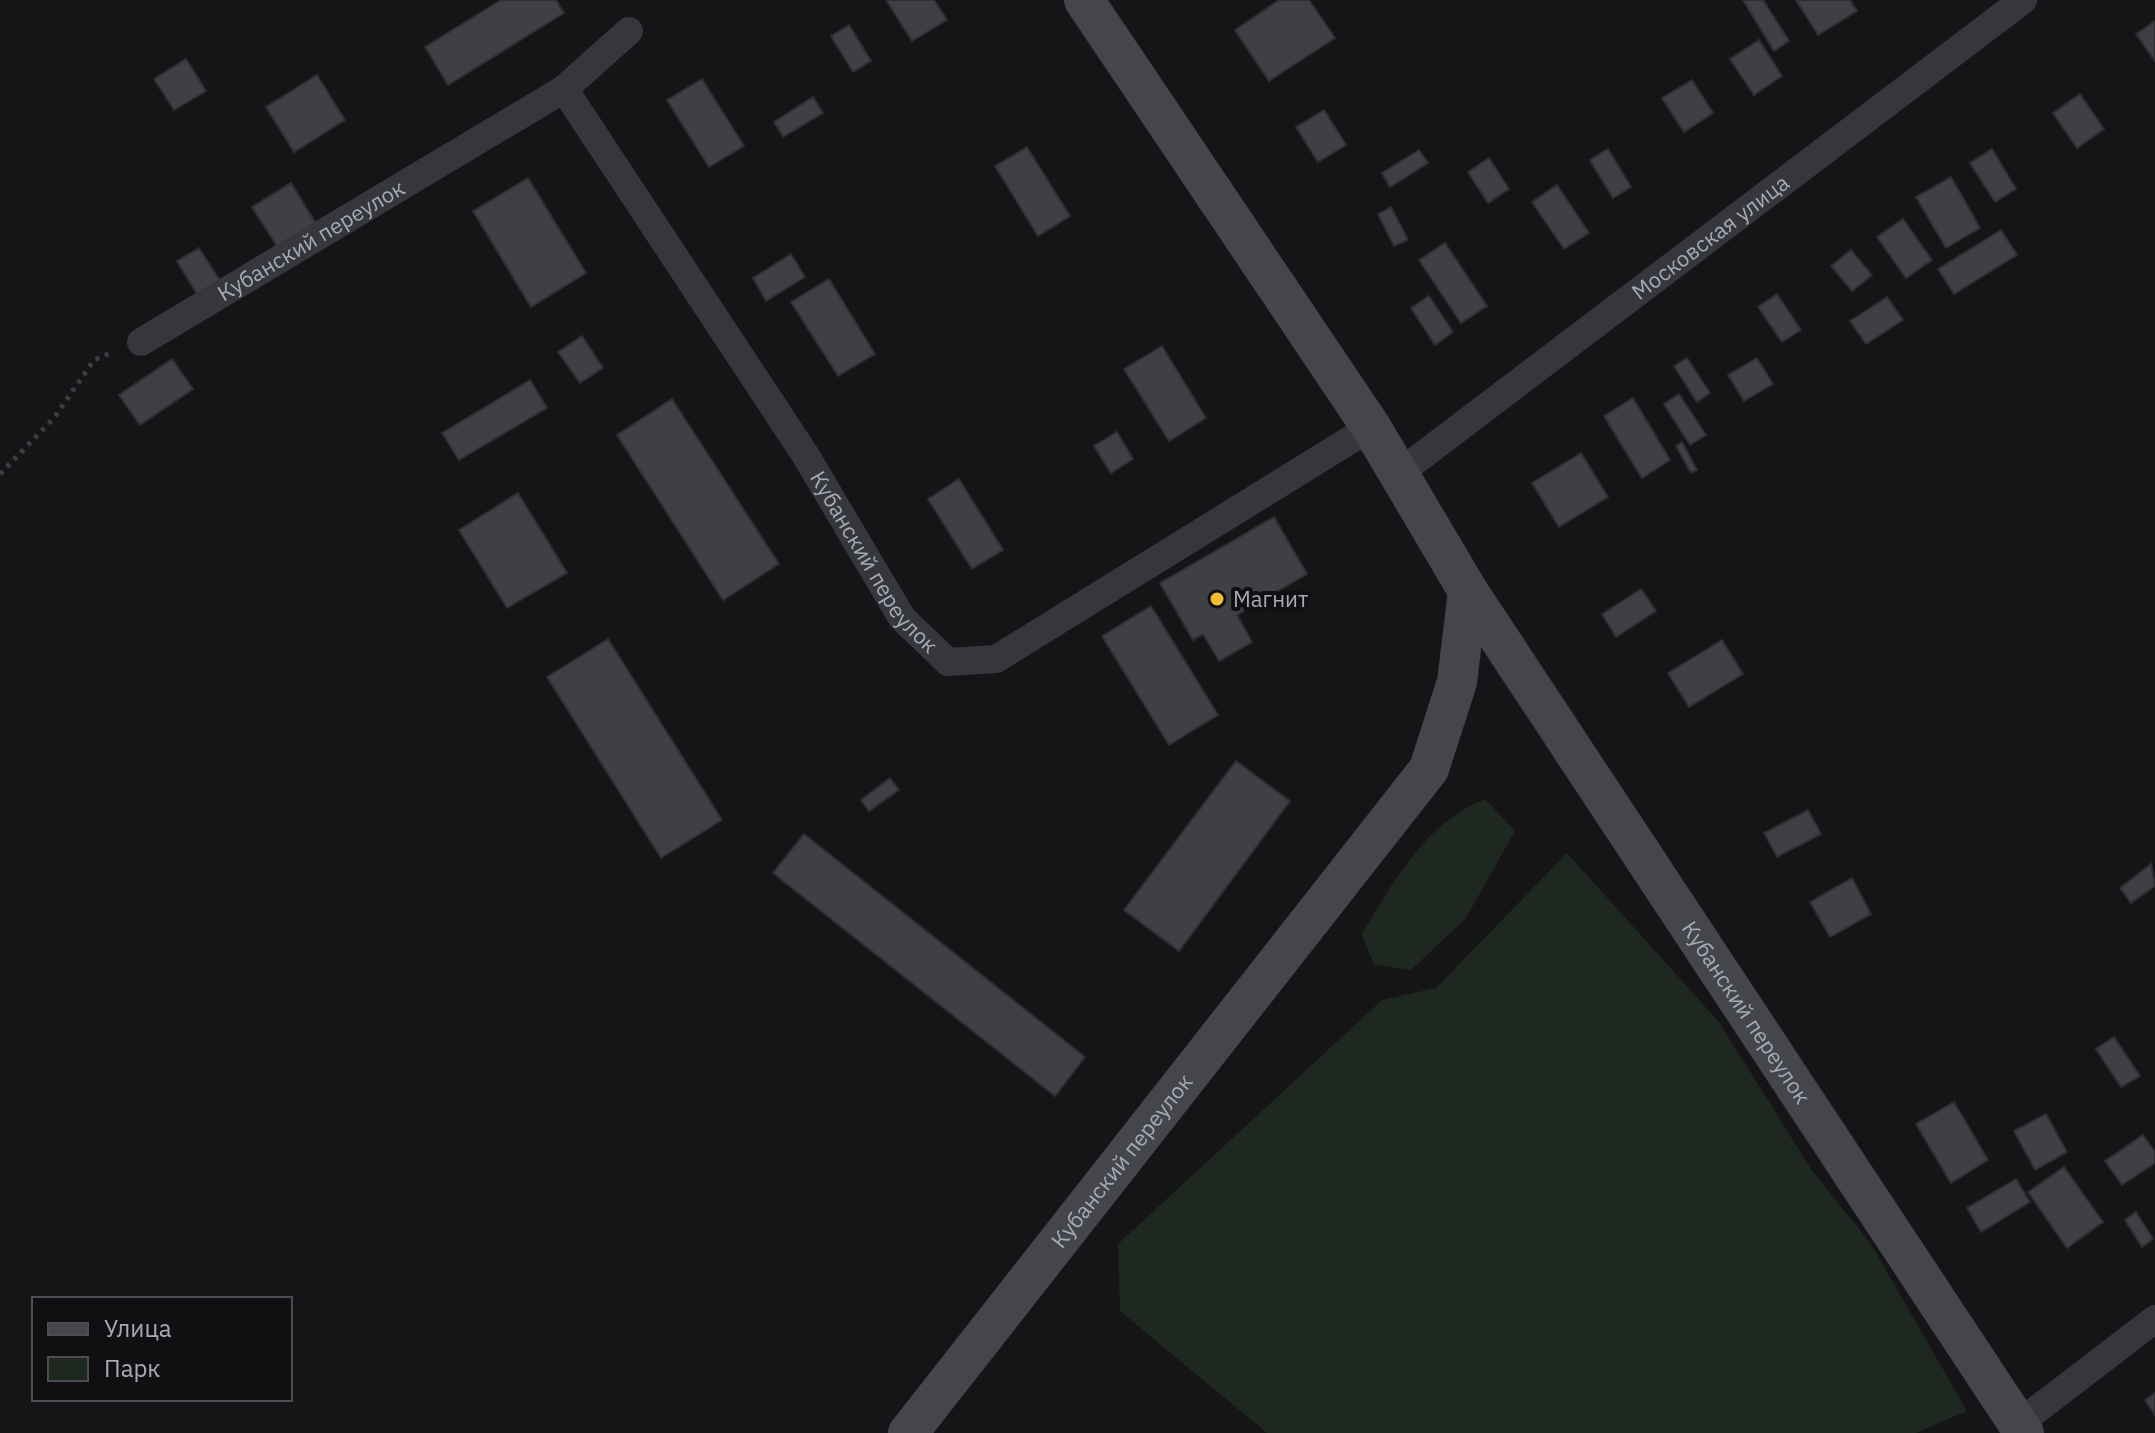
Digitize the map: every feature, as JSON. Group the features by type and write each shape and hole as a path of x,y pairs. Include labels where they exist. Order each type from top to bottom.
{"street":[{"name":"Кубанский переулок","path":"1084,0 1371,427 1468,591 2021,1428"},
{"name":"Московская улица","path":"1398,474 2023,0"},
{"name":"Кубанский переулок","path":"141,342 564,89 629,31"},
{"name":"Кубанский переулок","path":"564,89 806,456 902,618 948,662 996,659 1371,427"},
{"name":"Кубанский переулок","path":"908,1433 1429,769 1457,682 1468,591"},
{"path":"2021,1428 2155,1319"}],"path":[{"path":"0,474 54,418 94,360 141,342"}],"green space":[{"path":"1485,799 1515,831 1466,918 1411,970 1374,965 1362,934 1399,874 1445,822"},
{"path":"1567,853 1719,1022 1811,1169 1871,1244 1967,1411 1916,1433 1267,1433 1120,1311 1118,1244 1382,1000 1436,988"}],"building":[{"path":"501,0 556,0 564,13 448,85 425,47"},
{"path":"886,0 934,0 947,20 912,41"},
{"path":"1279,0 1309,0 1335,38 1269,81 1235,30"},
{"path":"1743,0 1763,0 1789,41 1774,51"},
{"path":"1796,0 1850,0 1857,11 1818,35"},
{"path":"2155,21 2155,61 2136,34"},
{"path":"849,25 871,61 853,72 831,36"},
{"path":"1759,40 1782,76 1754,95 1730,59"},
{"path":"186,59 206,91 174,110 154,79"},
{"path":"317,75 345,120 294,152 266,107"},
{"path":"702,79 744,146 709,167 667,100"},
{"path":"1692,80 1713,113 1684,132 1662,98"},
{"path":"2080,94 2104,129 2077,148 2053,113"},
{"path":"813,97 823,113 783,137 774,122"},
{"path":"1324,110 1346,145 1318,162 1296,127"},
{"path":"1027,147 1070,216 1038,236 995,166"},
{"path":"1608,149 1631,187 1613,198 1590,160"},
{"path":"1992,149 2016,189 1995,202 1970,163"},
{"path":"1419,150 1428,163 1390,187 1382,173"},
{"path":"1489,158 1509,189 1488,203 1468,172"},
{"path":"1951,177 1980,228 1946,248 1916,197"},
{"path":"528,178 586,273 531,307 473,211"},
{"path":"291,183 318,227 280,251 252,207"},
{"path":"1557,185 1589,233 1564,249 1532,202"},
{"path":"1391,207 1408,240 1394,246 1378,214"},
{"path":"1903,219 1932,260 1906,278 1877,237"},
{"path":"2001,230 2017,255 1954,294 1938,269"},
{"path":"1445,243 1487,306 1461,323 1419,260"},
{"path":"199,248 223,285 200,299 177,261"},
{"path":"1851,250 1872,275 1852,291 1831,266"},
{"path":"791,254 805,277 766,301 753,278"},
{"path":"829,279 875,354 838,376 791,302"},
{"path":"1777,294 1801,330 1782,342 1758,307"},
{"path":"1429,296 1453,332 1435,345 1411,308"},
{"path":"1887,297 1903,320 1866,344 1850,321"},
{"path":"582,336 603,368 580,383 558,352"},
{"path":"1162,346 1206,418 1169,441 1124,369"},
{"path":"1687,358 1710,393 1697,402 1674,366"},
{"path":"1757,358 1773,384 1744,401 1728,375"},
{"path":"172,359 193,389 140,425 119,395"},
{"path":"530,380 547,408 459,460 442,433"},
{"path":"1679,394 1706,435 1690,445 1664,404"},
{"path":"1633,398 1670,460 1642,478 1604,416"},
{"path":"672,399 779,564 723,600 617,435"},
{"path":"1117,432 1133,459 1111,473 1094,446"},
{"path":"1682,442 1697,470 1691,473 1676,446"},
{"path":"1581,453 1608,497 1559,527 1532,483"},
{"path":"959,479 1003,550 972,569 928,499"},
{"path":"518,493 567,573 507,608 459,530"},
{"name":"Магнит","path":"1274,517 1307,574 1237,615 1252,642 1219,661 1203,634 1193,640 1160,583"},
{"path":"1641,589 1656,611 1616,637 1602,614"},
{"path":"1151,606 1218,715 1169,745 1102,636"},
{"path":"608,639 722,820 661,858 547,677"},
{"path":"1722,640 1743,674 1689,707 1668,673"},
{"path":"1236,761 1290,801 1179,951 1124,910"},
{"path":"890,778 899,790 869,811 861,800"},
{"path":"1808,810 1821,834 1777,857 1764,833"},
{"path":"804,834 1085,1057 1055,1096 773,873"},
{"path":"2151,864 2155,886 2131,903 2120,888"},
{"path":"1852,878 1871,914 1830,937 1810,902"},
{"path":"2114,1037 2140,1076 2121,1087 2096,1049"},
{"path":"1954,1102 1988,1160 1951,1183 1916,1124"},
{"path":"2046,1114 2067,1152 2035,1170 2014,1131"},
{"path":"2143,1135 2155,1152 2155,1163 2122,1185 2105,1161"},
{"path":"2064,1167 2103,1222 2067,1248 2028,1192"},
{"path":"2016,1179 2030,1202 1981,1232 1967,1208"},
{"path":"2136,1212 2153,1239 2142,1247 2125,1220"},
{"path":"2155,1393 2155,1415 2145,1400"}],"place":[{"name":"Магнит","path":"1217,599"}]}
